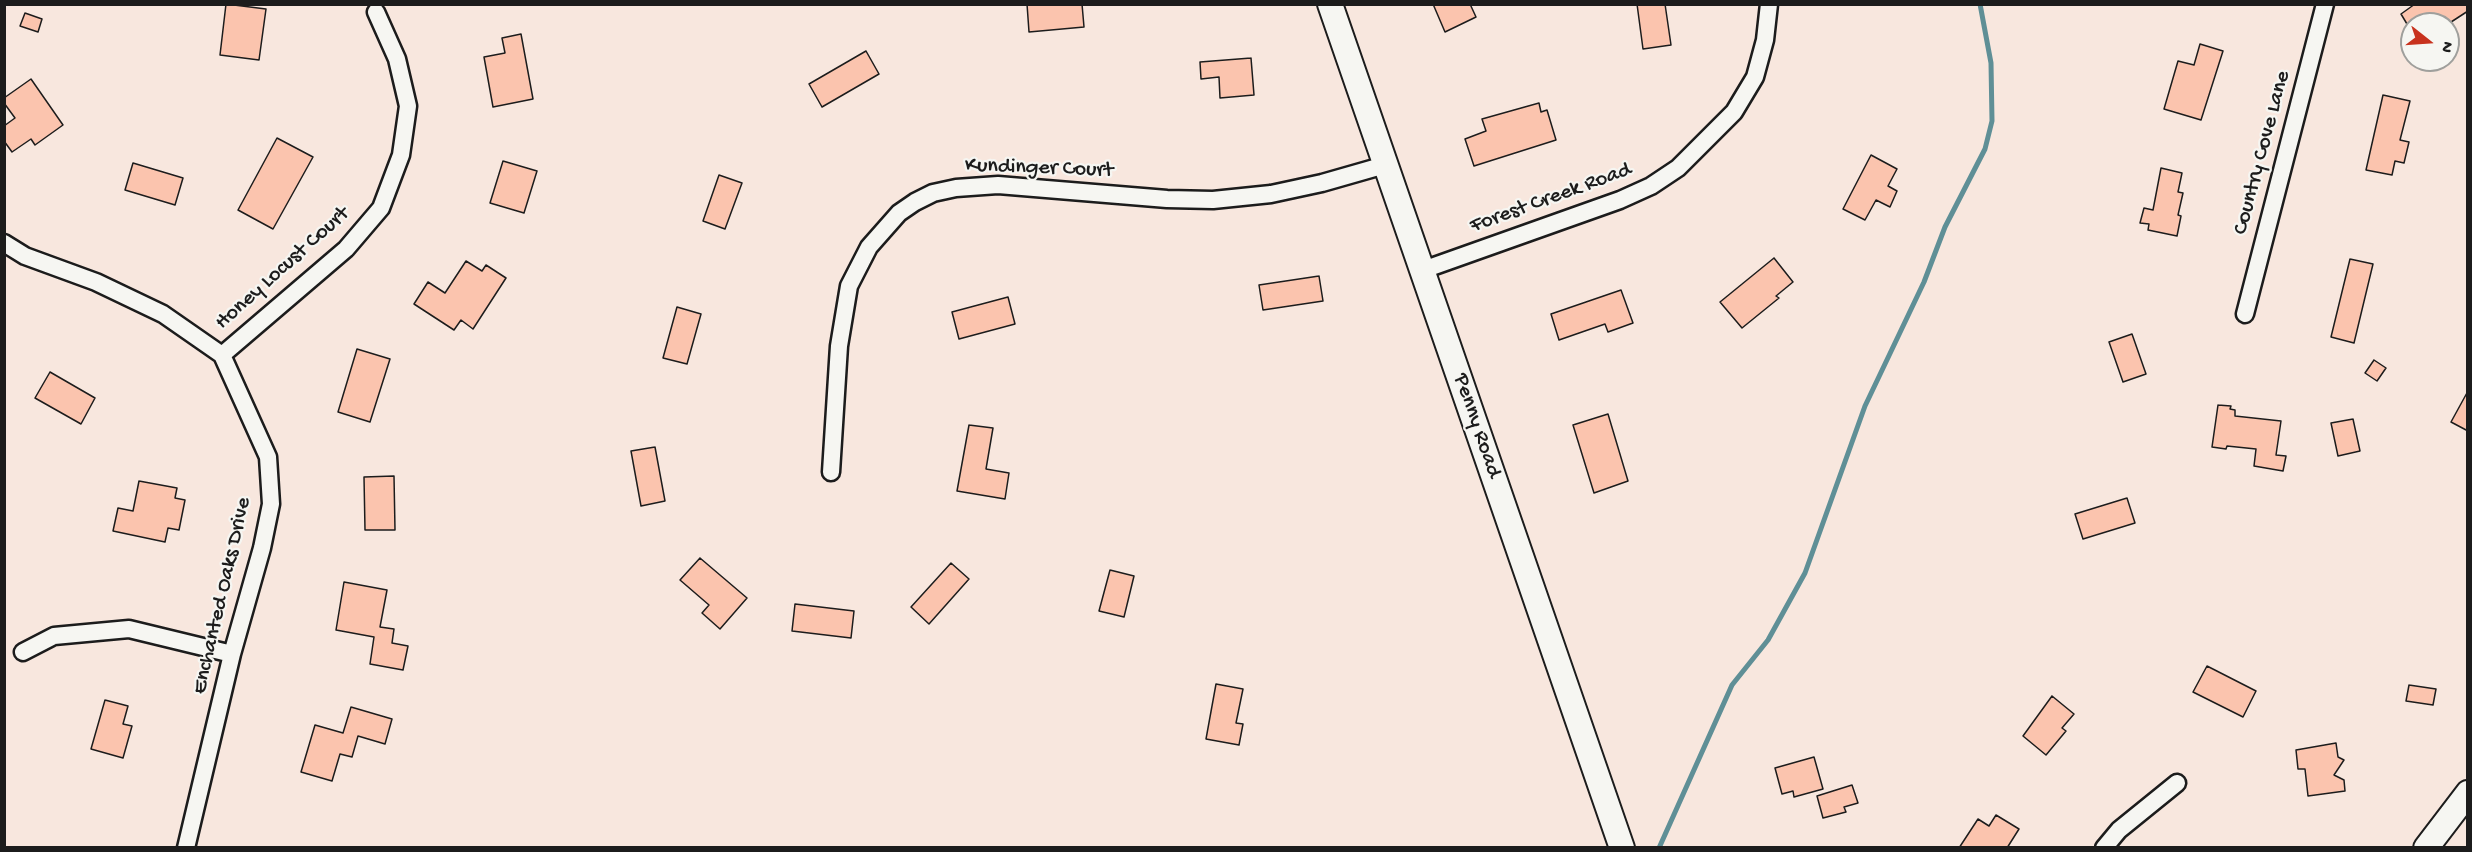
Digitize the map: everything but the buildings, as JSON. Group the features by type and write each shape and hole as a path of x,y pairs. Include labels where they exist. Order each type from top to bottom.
{"street":[{"name":"Penny Road","path":"1330,4 1572,709 1622,848"},
{"name":"Forest Creek Road","path":"1423,270 1620,200 1651,186 1678,168 1734,112 1755,77 1766,40 1769,4"},
{"name":"Country Cove Lane","path":"2245,314 2325,4"},
{"name":"Honey Locust Court","path":"222,355 345,249 381,208 402,155 408,106 397,59 376,12"},
{"name":"Kundinger Court","path":"831,472 839,346 849,286 869,247 899,213 915,202 933,193 956,188 998,185 1167,199 1213,200 1271,194 1322,183 1385,165"},
{"path":"4,243 25,256 96,282 163,314 222,355"},
{"name":"Enchanted Oaks Drive","path":"186,848 232,654 262,548 271,504 268,457 222,355"},
{"path":"23,652 54,636 129,629 232,654"},
{"path":"2104,848 2119,830 2177,783"},
{"path":"2426,848 2468,793"}],"waterway":[{"path":"1659,848 1732,685 1768,640 1805,573 1865,406 1924,282 1945,227 1985,149 1992,121 1991,63 1980,4"}]}
